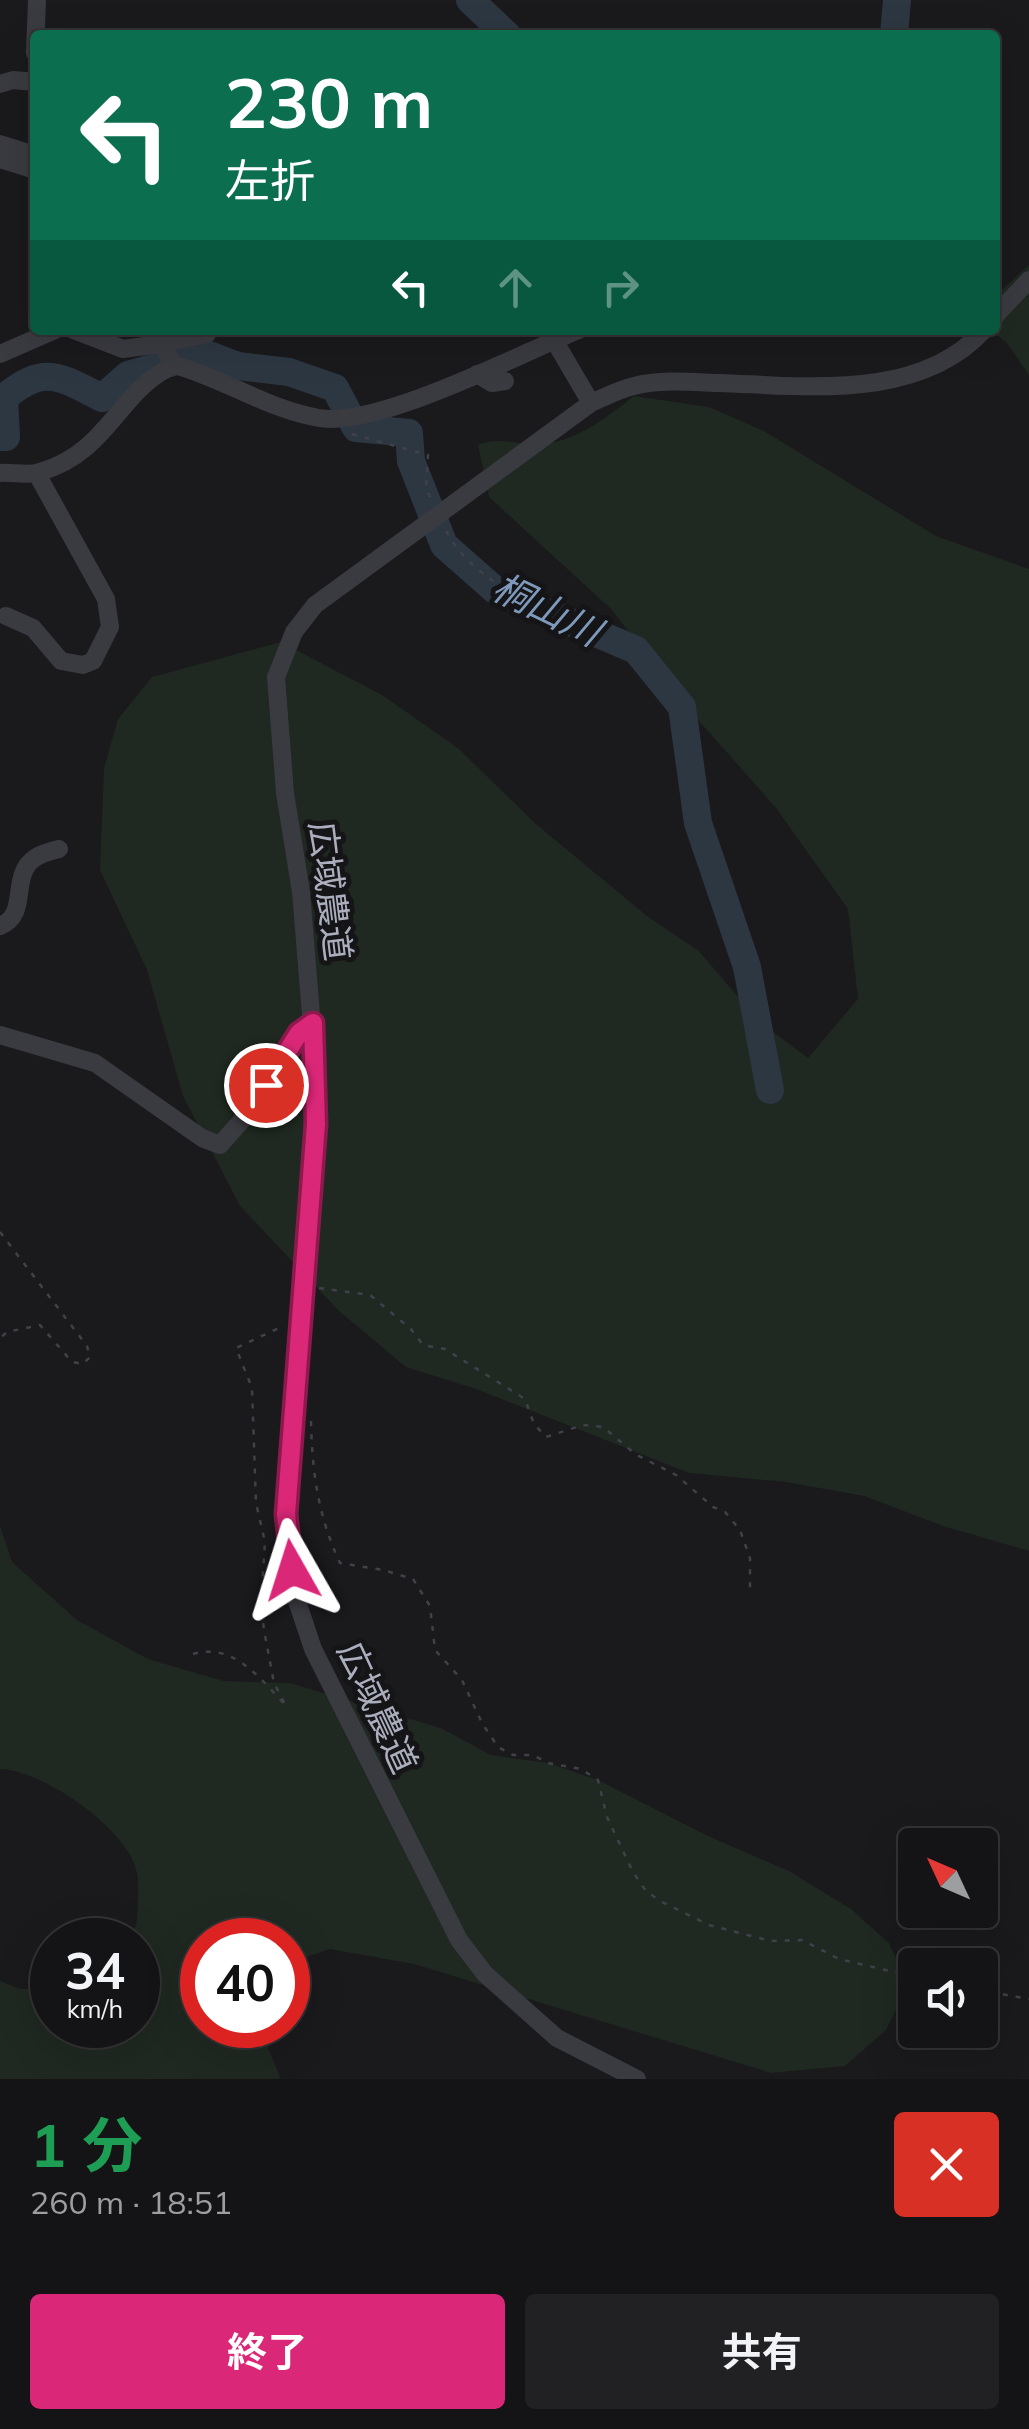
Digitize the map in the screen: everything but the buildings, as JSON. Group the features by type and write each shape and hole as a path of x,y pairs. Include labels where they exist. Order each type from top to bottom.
{"street":[{"path":"36,30 38,0"},
{"path":"0,84 30,82"},
{"path":"0,144 30,153"},
{"path":"0,159 30,168"},
{"path":"1000,311 1029,280"},
{"path":"0,354 44,335"},
{"path":"87,335 123,349 202,335"},
{"path":"160,344 175,365 286,410 336,420 389,408 566,335"},
{"name":"広域農道","path":"637,2079 557,2038 485,1974 459,1940 313,1649 295,1595 286,1514 316,1124 313,1023 301,892 285,793 276,677 294,632 316,604 475,484 591,403 632,386 670,382 832,385 905,378 945,362 978,335"},
{"path":"554,340 591,403"},
{"path":"0,473 37,474 80,456 141,388 175,365"},
{"path":"477,374 492,382 505,381"},
{"path":"6,616 33,628 62,661 83,666 93,661 110,627 106,599 37,474"},
{"path":"0,926 12,921 22,875 34,858 59,848"},
{"path":"0,1035 95,1063 202,1138 220,1144 242,1120 299,1033 313,1023"}],"path":[{"path":"0,1232 87,1346 90,1357 83,1364 72,1362 40,1325 8,1332 0,1338"},
{"path":"303,1285 370,1296 412,1329 423,1346 445,1349 525,1398 534,1424 546,1437 583,1425 603,1427 635,1454 682,1479 712,1507 725,1512 740,1530 752,1575 750,1595"},
{"path":"193,1654 211,1648 239,1660 286,1706 274,1683 264,1630 261,1605 265,1542 256,1503 252,1388 236,1348 300,1318"},
{"path":"310,1414 312,1479 325,1531 340,1563 413,1579 430,1606 435,1650 462,1680 493,1741 513,1755 533,1755 548,1763 581,1769 598,1780 607,1818 646,1891 708,1925 770,1941 802,1940 839,1959 898,1973"},
{"path":"998,1995 1003,1997"},
{"path":"998,1996 1029,1999"}],"shaded area":[{"path":"1029,265 1029,375 1007,343 997,335 1000,335 1000,291"},
{"path":"634,396 709,407 764,431 936,536 1029,569 1029,1551 946,1527 864,1496 786,1482 689,1473 476,1389 406,1367 339,1311 240,1206 183,1096 147,970 100,870 104,768 118,719 152,677 281,642 382,695 458,748 536,824 647,916 699,951 759,1021 808,1058 858,999 848,909 776,808 692,713 611,609 489,497 478,445 562,440 595,424"},
{"path":"0,1526 12,1562 77,1620 148,1659 224,1681 290,1683 441,1728 491,1755 548,1763 598,1780 708,1836 789,1871 851,1909 889,1943 898,1963 898,2006 886,2030 845,2066 771,2073 414,1964 330,1949 310,1956 310,1918 180,1918 180,2048 268,2048 281,2079 0,2079 0,1981 30,1989 30,2048 160,2048 160,1918 136,1918 137,1873 131,1856 101,1821 38,1779 0,1769"}],"waterway":[{"path":"470,0 502,30"},
{"path":"894,30 897,0"},
{"name":"桐山川","path":"0,437 6,437 4,398 30,380 52,377 102,398 128,375 204,353 238,366 289,372 335,388 356,428 409,433 411,461 444,545 495,590 636,650 682,707 698,823 747,967 770,1090"}],"route":[{"path":"266,1085 299,1033 313,1023 316,1124 286,1514 292,1570"}]}
